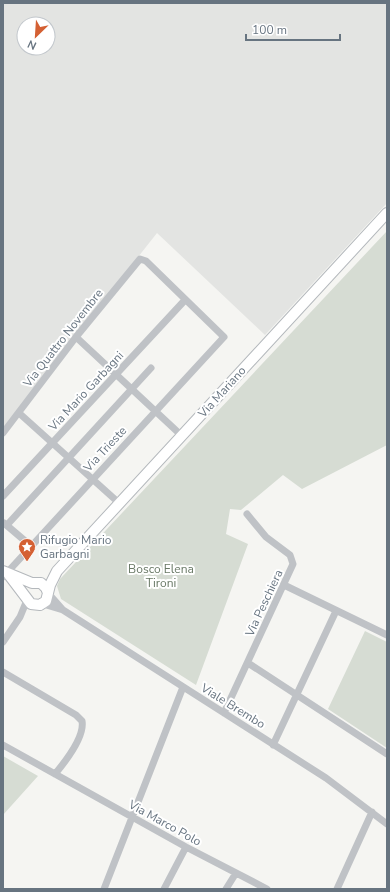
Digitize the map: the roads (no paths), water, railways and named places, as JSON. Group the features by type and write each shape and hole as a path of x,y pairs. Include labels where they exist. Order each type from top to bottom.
{"street":[{"name":"Via Mariano","path":"48,592 52,578 57,571 387,213"},
{"name":"Via Quattro Novembre","path":"3,433 137,262 142,259 146,261 185,300"},
{"name":"Via Trieste","path":"5,574 224,338 185,300"},
{"name":"Via Mario Garbagni","path":"3,496 185,300"},
{"path":"76,338 117,374 182,436"},
{"name":"Via Trieste","path":"5,523 69,457 151,368"},
{"path":"19,413 119,503"},
{"name":"Via Peschiera","path":"224,713 293,566 292,558 266,537 247,514"},
{"path":"5,523 31,546"},
{"name":"Via Mariano","path":"35,583 57,571"},
{"path":"5,574 44,586 48,592 46,601 20,617"},
{"path":"5,574 31,604 40,605"},
{"path":"3,642 20,617 26,598 27,588 35,583"},
{"path":"284,585 387,636"},
{"name":"Viale Brembo","path":"48,592 63,610 326,778 387,824"},
{"name":"Viale Brembo","path":"40,605 63,610"},
{"path":"273,745 336,611"},
{"path":"248,663 387,754"},
{"path":"3,672 76,715 82,721 82,728 72,751 55,774"},
{"path":"104,889 183,687"},
{"name":"Via Marco Polo","path":"3,745 131,817 267,889"},
{"path":"337,889 372,812"},
{"path":"164,889 186,847"},
{"path":"226,889 236,873"}],"place":[{"name":"Rifugio Mario Garbagni","path":"27,562"}],"park label":[{"name":"Bosco Elena Tironi","path":"161,576"}]}
